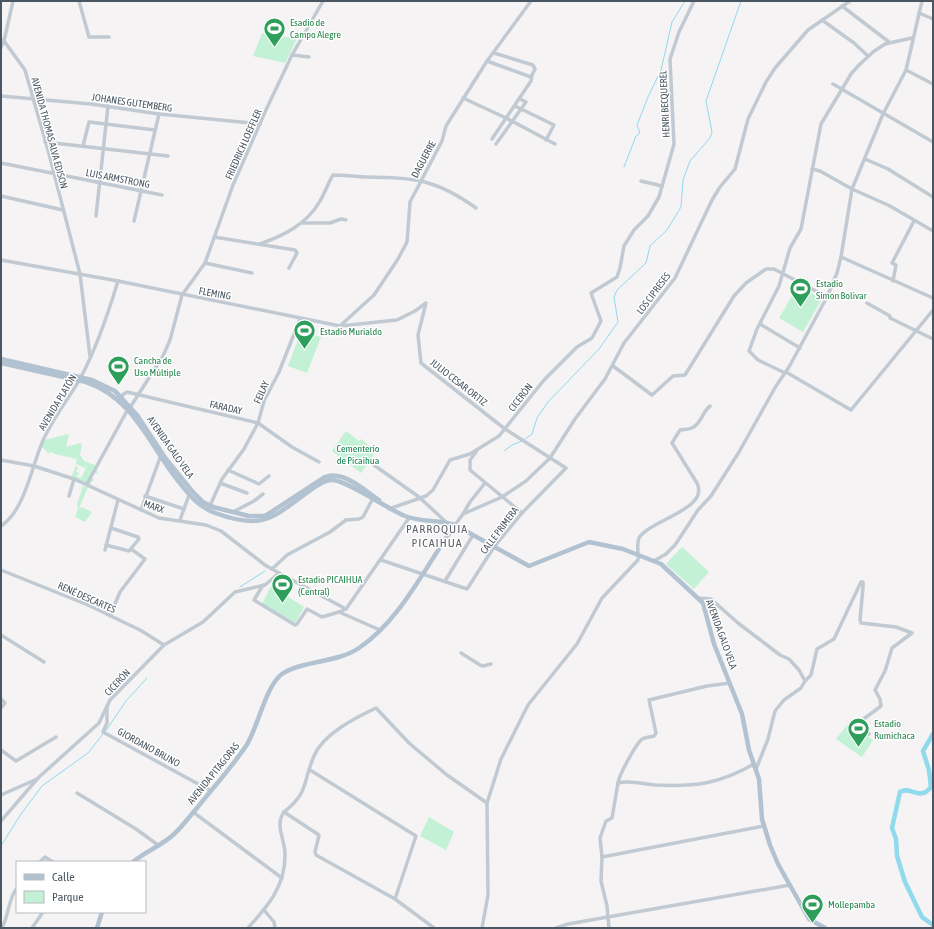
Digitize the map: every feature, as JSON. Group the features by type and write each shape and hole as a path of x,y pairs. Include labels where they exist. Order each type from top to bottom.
{"main road":[{"name":"AVENIDA GALO VELA","path":"1,359 17,365"},
{"name":"AVENIDA GALO VELA","path":"1,363 17,365 103,384 121,396 189,495 221,515 248,521 262,521 276,515 326,481 333,480 344,483 372,500 409,518 446,522 455,525 529,566 589,542 623,549 661,564 703,603 714,644 742,714 758,780 764,826 778,864 809,919 825,928"},
{"name":"AVENIDA GALO VELA","path":"80,379 106,391 130,408"},
{"name":"AVENIDA GALO VELA","path":"161,455 192,491 209,507 232,513 252,517 268,514 324,477 331,475 349,480 388,508"},
{"name":"AVENIDA PITAGORAS","path":"134,861 175,834 211,791 247,744 260,712 277,679 282,674 292,669 341,657 359,649 380,630 404,601 455,525"},
{"path":"97,928 102,913"}],"street":[{"path":"1,47 13,1"},
{"path":"79,1 89,38 109,37"},
{"name":"FRIEDRICH LOEFFLER","path":"182,295 205,263 233,185 260,124 292,55 323,1"},
{"name":"DAGUERRE","path":"340,326 374,296 398,259 407,242 410,202 420,180 442,141 446,126 462,98 531,1"},
{"name":"HENRI BECQUEREL","path":"620,268 624,246 634,230 652,210 662,186 663,176 674,144 670,59 679,32 694,1"},
{"name":"LOS CIPRESES","path":"463,514 502,497 526,481 550,458 574,419 613,366 624,343 675,278 712,200 720,187 735,169 748,119 766,82 775,68 808,30 850,1"},
{"path":"654,561 666,554 698,510 711,496 739,452 800,348 827,297 837,273 841,257 852,189 883,114 906,70 912,38 922,1"},
{"path":"842,6 889,42"},
{"path":"919,13 933,19"},
{"path":"822,20 854,43 868,56"},
{"path":"912,38 889,42 879,47 868,56 851,74 843,90 821,124 803,222 790,248 783,274 749,351 758,360 785,373 851,410 933,310"},
{"name":"AVENIDA THOMAS ALVA EDISON","path":"2,40 24,70 34,100 80,274 90,356"},
{"path":"492,139 532,81 531,77 535,69 534,66 494,54"},
{"path":"292,55 309,57"},
{"path":"488,61 531,77"},
{"path":"906,70 933,84"},
{"path":"833,84 933,142"},
{"name":"JOHANES GUTEMBERG","path":"1,96 108,106 159,114 260,124"},
{"path":"462,98 506,118 555,144"},
{"path":"496,144 526,101 520,99"},
{"path":"96,216 108,106"},
{"path":"515,106 554,125 546,140"},
{"path":"134,220 159,114"},
{"path":"83,146 87,123 91,121 155,130"},
{"path":"45,142 168,156"},
{"path":"865,159 893,172 933,197"},
{"name":"LUIS ARMSTRONG","path":"1,163 54,175 99,182 162,195"},
{"path":"812,169 820,171 852,189 890,206 933,231"},
{"path":"260,244 283,234 303,222 318,205 333,175 420,180 458,194 476,208"},
{"path":"641,180 662,186"},
{"path":"1,196 62,210"},
{"path":"303,222 330,223 341,219 346,220"},
{"path":"893,281 896,265 892,263 914,221"},
{"path":"214,237 296,250 297,253 289,268"},
{"path":"841,257 933,298"},
{"name":"FLEMING","path":"1,260 118,281 340,326 397,320 415,311 426,303 427,305 418,335 421,363"},
{"path":"205,263 252,273"},
{"name":"CICERÓN","path":"388,508 426,496 433,490 450,460 466,456 499,436 544,380 577,347 592,338 601,321 591,293 617,277 620,268"},
{"path":"613,366 652,395 673,376 685,375 720,317 742,287 766,269 774,269 827,297"},
{"name":"AVENIDA PLATÓN","path":"1,526 18,508 42,442 80,379 104,325 118,281"},
{"path":"87,484 130,408 163,356 170,340 182,295"},
{"path":"867,304 890,316 890,318 933,340"},
{"name":"FEILAY","path":"209,507 220,483 244,449 258,423 264,401 279,372 300,319"},
{"path":"760,324 800,348"},
{"name":"JULIO CESAR ORTIZ","path":"421,363 505,429 550,458"},
{"name":"FARADAY","path":"121,396 127,392 258,423 292,447 318,462"},
{"path":"482,928 488,895 487,803 501,759 528,705 577,644 602,598 632,564 638,560 638,540 644,533 685,510 700,494 697,483 672,443 680,430 696,426 701,421 706,410 710,406"},
{"path":"476,450 470,460 470,470 522,513"},
{"path":"140,510 161,455"},
{"name":"CALLE PRIMERA","path":"445,581 467,589 494,546 522,513 566,468 550,458"},
{"name":"MARX","path":"1,460 34,466 74,479 159,518 206,525 221,532 272,569 346,609"},
{"path":"371,463 419,497 446,522"},
{"path":"228,470 258,484 269,476"},
{"path":"69,496 74,479"},
{"path":"455,525 485,482"},
{"path":"220,483 247,493"},
{"path":"232,513 254,501 263,494"},
{"path":"180,520 189,495"},
{"path":"146,496 184,509"},
{"path":"105,550 118,500"},
{"path":"272,569 287,555 330,532 346,520 363,517 372,500"},
{"path":"263,585 254,600 295,625 306,610 324,617 346,609 409,518"},
{"path":"106,545 129,551 139,539 138,537 111,528"},
{"path":"381,560 422,575 445,581 473,535"},
{"path":"110,616 120,592 145,559 131,549"},
{"path":"623,549 631,554 633,558 632,564"},
{"name":"RENÉ DESCARTES","path":"1,570 64,594 140,630 164,645"},
{"name":"CICERÓN","path":"1,820 38,778 99,723 107,705 164,645 203,622 235,592 268,584 279,573"},
{"path":"756,770 768,739 775,711 784,700 801,688 804,681 814,670 817,650 834,639 856,589 861,582 863,582 861,623 896,627 912,633 892,648 885,671 875,690 880,699 881,706 861,721 869,734"},
{"path":"699,598 711,599 738,623 780,655 789,659 799,670 804,681"},
{"path":"339,612 380,630"},
{"path":"1,635 44,662"},
{"path":"461,653 483,666 491,664"},
{"path":"609,928 607,906 601,884 602,857 600,838 606,821 612,818 618,783 623,767 640,742 645,738 656,734 649,700 730,682"},
{"path":"1,700 5,703 1,708"},
{"name":"GIORDANO BRUNO","path":"107,705 107,723 105,733 211,791"},
{"path":"248,928 264,910 278,889 282,878 285,857 280,822 284,812 300,796 310,770 313,756 323,742 352,720 376,708 409,744 447,775 487,803"},
{"path":"1,750 16,761 56,737"},
{"path":"618,783 680,786 704,784 725,778 754,764"},
{"path":"310,770 416,836 395,899"},
{"path":"1,795 38,778"},
{"path":"77,793 136,829 158,845"},
{"path":"193,812 282,878"},
{"path":"284,812 319,835 314,852 316,855 395,899 434,928"},
{"path":"602,857 764,826"},
{"path":"41,861 45,857 51,861"},
{"path":"556,928 608,916 790,885"},
{"path":"2,928 8,916 12,895 16,889"},
{"path":"264,910 274,922 275,928"},
{"path":"32,928 42,913"}],"green space":[{"name":"Esadio de Campo Alegre","path":"262,33 297,39 285,63 253,56"},
{"name":"Estadio Simon Bolivar","path":"798,286 822,299 803,332 779,318"},
{"name":"Estadio Murialdo","path":"301,331 321,337 307,373 288,366"},
{"name":"Cementerio de Picaihua","path":"346,431 359,441 361,439 376,451 361,473 332,451"},
{"path":"69,434 66,447 81,443 80,455 84,461 95,465 98,475 94,472 91,477 94,480 90,483 92,486 71,478 76,465 78,469 76,471 79,473 77,477 81,478 86,468 85,463 85,468 76,464 77,459 59,455 63,453 58,455 50,452 49,454 41,446 44,440"},
{"path":"83,486 88,487 79,508 82,507 92,512 85,522 75,517 78,510 77,504"},
{"path":"682,547 709,572 694,589 666,564"},
{"name":"Estadio PICAIHUA (Central)","path":"271,586 304,607 295,623 262,604"},
{"name":"Estadio Rumichaca","path":"848,724 873,740 862,757 836,739"},
{"path":"429,817 454,832 446,850 420,836"}],"waterway":[{"path":"624,167 636,136 640,133 637,125 661,70 672,22 685,1"},
{"path":"525,439 532,434 537,418 548,402 599,349 618,322 614,297 617,290 646,263 650,246 667,230 681,207 683,180 690,161 710,138 712,132 706,101 741,1"},
{"path":"504,451 512,445 522,441"},
{"path":"240,587 265,571"},
{"path":"105,732 126,701 147,678"},
{"path":"1,846 21,814 42,786 88,753 103,734"},
{"path":"933,734 923,751 929,770 931,787 923,793 908,790 900,792 892,828 896,839 897,856 905,882 922,917 933,925"}],"place":[{"name":"Esadio de Campo Alegre","path":"274,48"},
{"name":"Estadio Simon Bolivar","path":"801,308"},
{"name":"Estadio Murialdo","path":"305,350"},
{"name":"Cancha de Uso Múltiple","path":"119,386"},
{"name":"Estadio PICAIHUA (Central)","path":"283,604"},
{"name":"Estadio Rumichaca","path":"859,748"},
{"name":"Mollepamba","path":"812,924"}],"district":[{"name":"PARROQUIA PICAIHUA","path":"437,536"}]}
